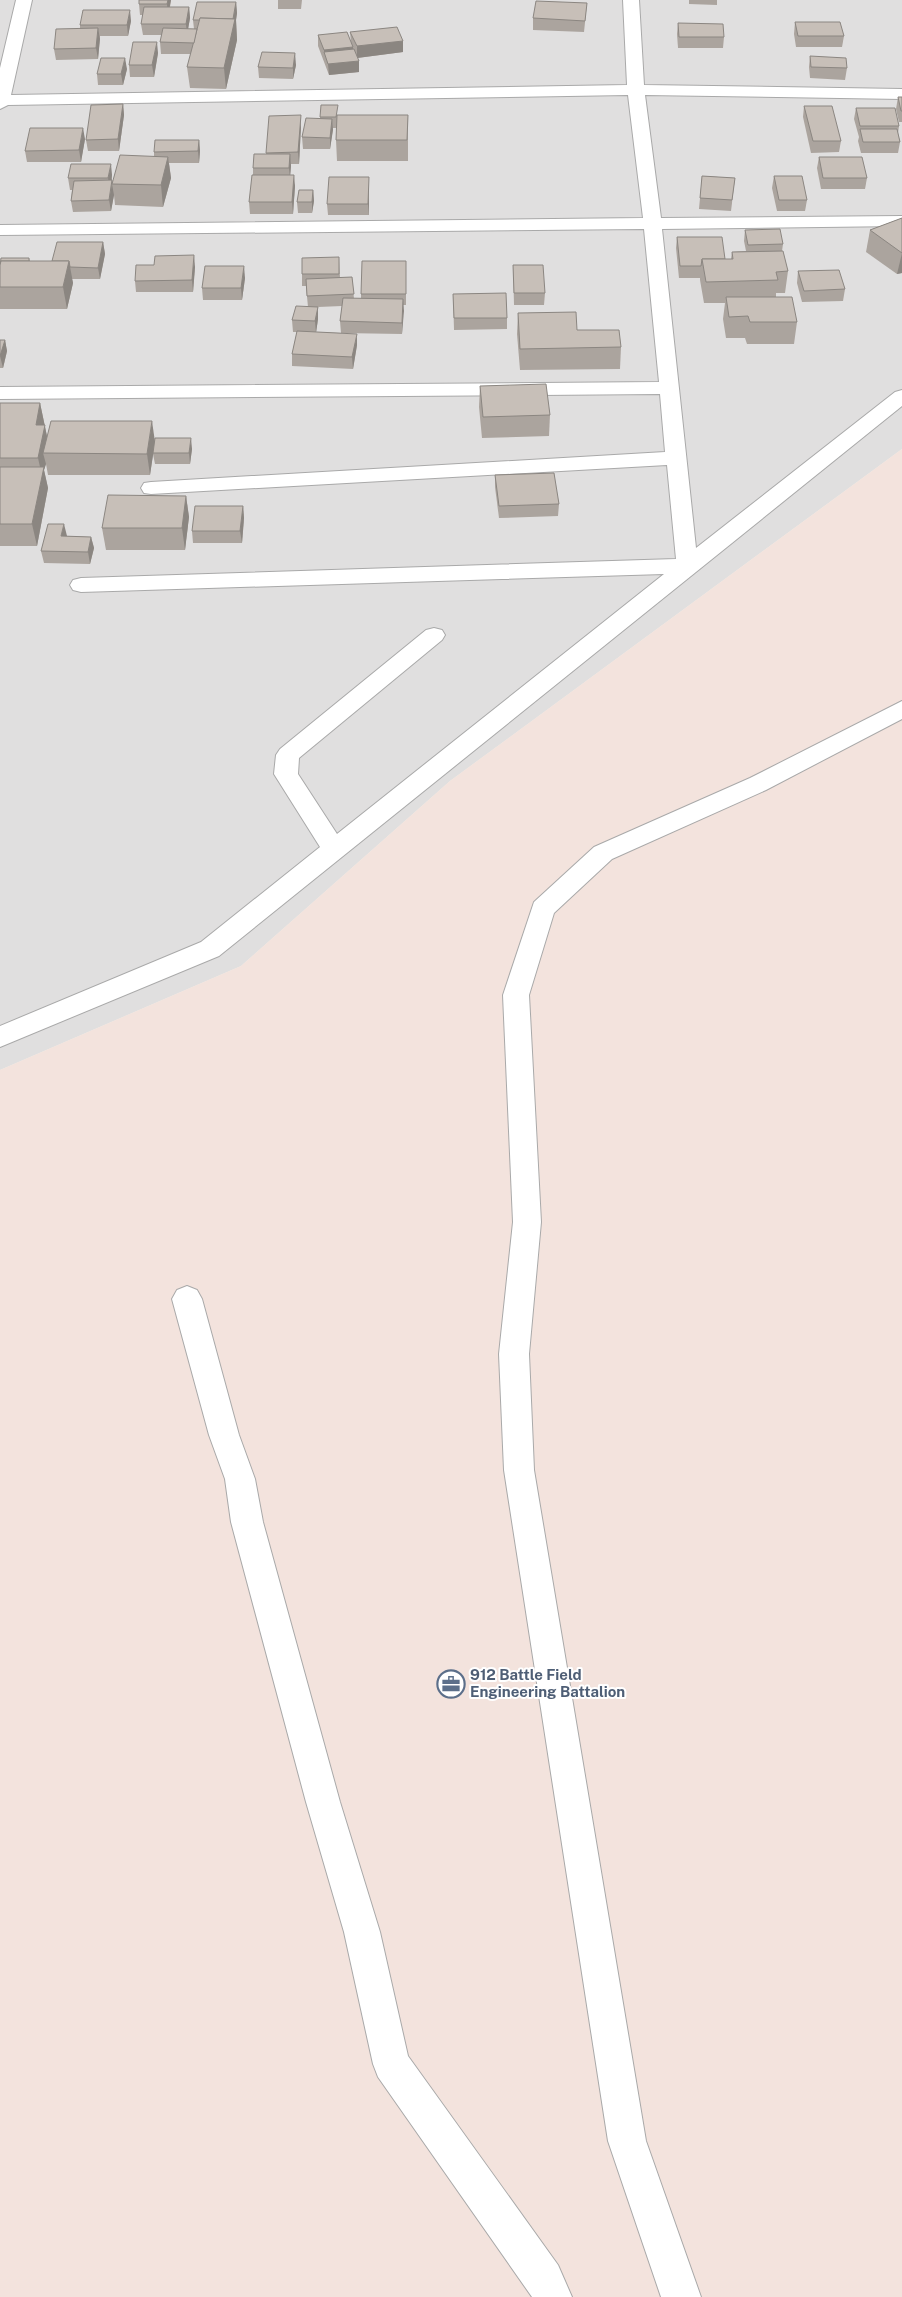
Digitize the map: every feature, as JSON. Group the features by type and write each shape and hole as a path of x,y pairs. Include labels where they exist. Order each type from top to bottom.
{"street":[{"path":"24,0 0,101 636,90 902,94"},
{"path":"631,0 636,90 653,224 688,566"},
{"path":"0,230 902,221"},
{"path":"0,392 670,388"},
{"path":"0,1036 210,949 902,396"},
{"path":"151,488 677,458"},
{"path":"81,585 688,566"},
{"path":"334,850 286,774 288,754 434,635"},
{"path":"680,2297 627,2141 520,1470 514,1354 527,1222 516,995 542,909 603,853 758,784 902,709"},
{"path":"187,1300 224,1435 240,1479 247,1522 323,1802 362,1932 391,2064 544,2279 552,2297"}],"shaded area":[{"path":"0,0 902,0 902,449 450,781 241,966 0,1070"},
{"name":"912 Battle Field Engineering Battalion","path":"902,449 902,2297 0,2297 0,1070 241,966 450,781"}],"building":[{"path":"139,0 168,0 167,4 139,4"},
{"path":"536,1 587,3 585,21 533,18"},
{"path":"197,2 236,2 233,19 200,18 200,20 193,20"},
{"path":"144,7 189,7 186,24 141,24"},
{"path":"83,10 130,10 127,25 80,25"},
{"path":"200,18 235,19 224,68 187,67"},
{"path":"795,22 840,22 844,36 798,36"},
{"path":"678,23 723,24 724,37 679,37"},
{"path":"397,27 403,41 357,46 350,32"},
{"path":"98,28 96,48 54,49 56,29"},
{"path":"163,28 197,29 194,43 160,42"},
{"path":"347,32 353,47 324,50 318,35"},
{"path":"133,42 157,42 152,65 129,65"},
{"path":"354,49 359,61 328,64 324,52"},
{"path":"262,52 295,53 293,68 258,67"},
{"path":"810,56 846,58 847,68 811,67"},
{"path":"101,58 125,58 121,74 97,74"},
{"path":"898,97 902,97 902,111 901,111"},
{"path":"123,104 118,139 86,140 91,105"},
{"path":"321,105 338,105 336,117 320,117"},
{"path":"804,106 832,106 841,141 813,141"},
{"path":"856,108 895,108 899,126 860,126"},
{"path":"301,115 298,152 266,153 269,116"},
{"path":"337,115 408,115 407,140 336,140"},
{"path":"306,118 332,119 330,138 302,137"},
{"path":"30,128 83,128 79,150 25,151"},
{"path":"860,129 897,129 900,142 863,142"},
{"path":"155,140 199,140 198,151 154,152"},
{"path":"254,154 290,154 289,168 253,168"},
{"path":"120,155 168,157 161,185 112,184"},
{"path":"819,157 862,157 867,178 823,178"},
{"path":"71,164 111,164 108,178 68,178"},
{"path":"252,175 294,175 292,202 249,202"},
{"path":"702,176 735,178 732,200 700,198"},
{"path":"774,176 802,176 807,200 779,200"},
{"path":"329,177 369,177 368,204 327,204"},
{"path":"112,180 109,200 71,201 74,181"},
{"path":"299,190 313,190 312,202 297,202"},
{"path":"902,218 902,253 870,230"},
{"path":"780,229 783,244 748,245 745,230"},
{"path":"677,237 722,237 725,259 702,259 701,266 680,266"},
{"path":"57,242 103,242 98,268 70,267 69,261 52,261"},
{"path":"783,251 788,271 776,272 778,280 706,282 702,259 733,259 732,252"},
{"path":"194,255 192,280 135,281 136,265 154,265 155,256"},
{"path":"339,257 339,274 302,274 302,258"},
{"path":"1,258 29,258 29,261 1,261 0,265"},
{"path":"1,261 69,261 63,287 0,287"},
{"path":"362,261 406,261 406,294 361,294"},
{"path":"513,265 543,265 545,293 514,293"},
{"path":"205,266 244,266 241,288 202,288"},
{"path":"839,270 845,289 804,291 798,271"},
{"path":"352,277 354,294 307,296 306,279"},
{"path":"506,293 507,318 454,318 453,294"},
{"path":"726,297 792,297 797,322 750,322 748,316 729,317"},
{"path":"343,298 403,299 402,323 340,321"},
{"path":"296,306 318,307 315,321 292,320"},
{"path":"576,312 577,330 619,330 621,347 520,349 518,313"},
{"path":"297,331 357,334 352,357 292,354"},
{"path":"0,340 5,340 0,356"},
{"path":"546,384 550,415 483,417 480,386"},
{"path":"0,403 40,403 36,425 45,425 38,458 0,458"},
{"path":"51,421 152,421 147,454 43,453"},
{"path":"155,438 191,438 189,453 153,453"},
{"path":"0,467 44,467 32,524 0,524"},
{"path":"554,473 559,504 499,506 495,475"},
{"path":"108,495 186,496 182,528 102,528"},
{"path":"195,506 243,506 240,531 192,531"},
{"path":"48,524 64,524 61,536 91,537 88,552 41,551"}],"place":[{"name":"912 Battle Field Engineering Battalion","path":"451,1684"}]}
